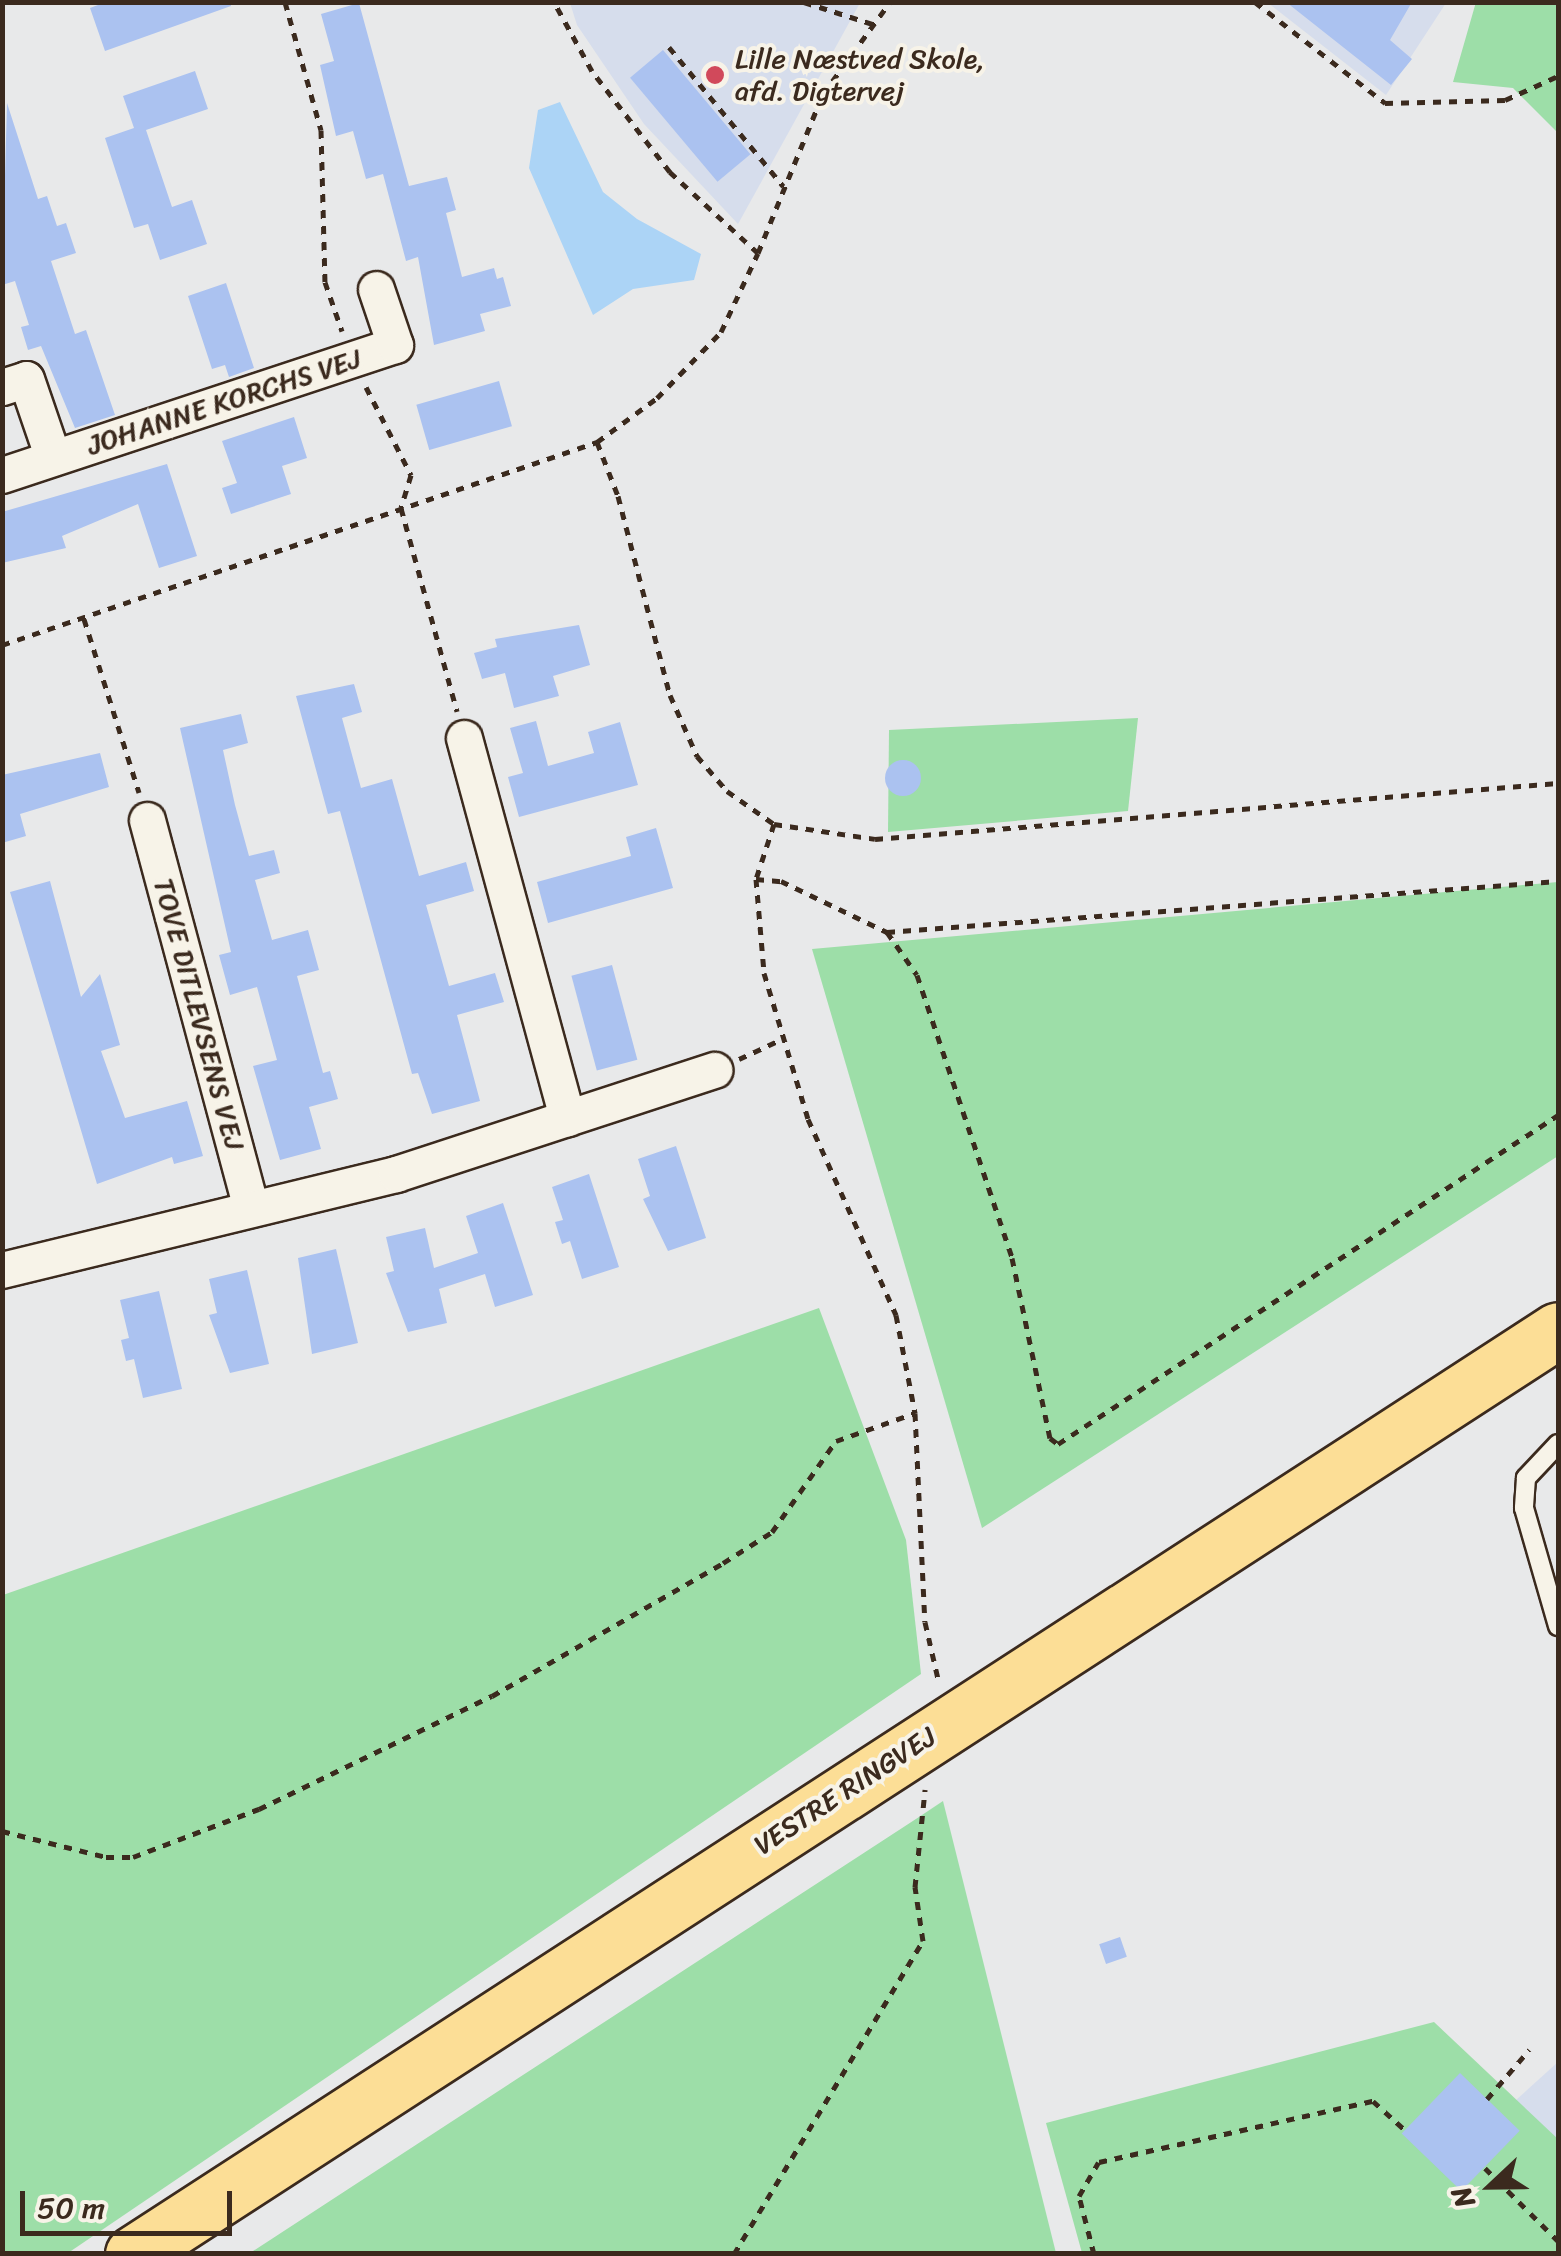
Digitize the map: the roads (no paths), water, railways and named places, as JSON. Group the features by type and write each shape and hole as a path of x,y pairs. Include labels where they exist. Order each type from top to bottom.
{"main road":[{"name":"VESTRE RINGVEJ","path":"133,2254 938,1749 1558,1330"}],"street":[{"name":"JOHANNE KORCHS VEJ","path":"2,475 395,345 376,289"},
{"name":"JOHANNE KORCHS VEJ","path":"2,387 26,379 53,458"},
{"path":"464,738 566,1118"},
{"name":"TOVE DITLEVSENS VEJ","path":"148,820 251,1208"},
{"path":"2,1270 396,1174 714,1070"}],"lane":[{"path":"1558,1444 1526,1478 1524,1508 1558,1626"}],"water":[{"path":"560,102 603,192 637,219 701,254 694,280 633,289 593,315 529,168 538,110"}],"place":[{"name":"Lille Næstved Skole, afd. Digtervej","path":"715,75"}]}
